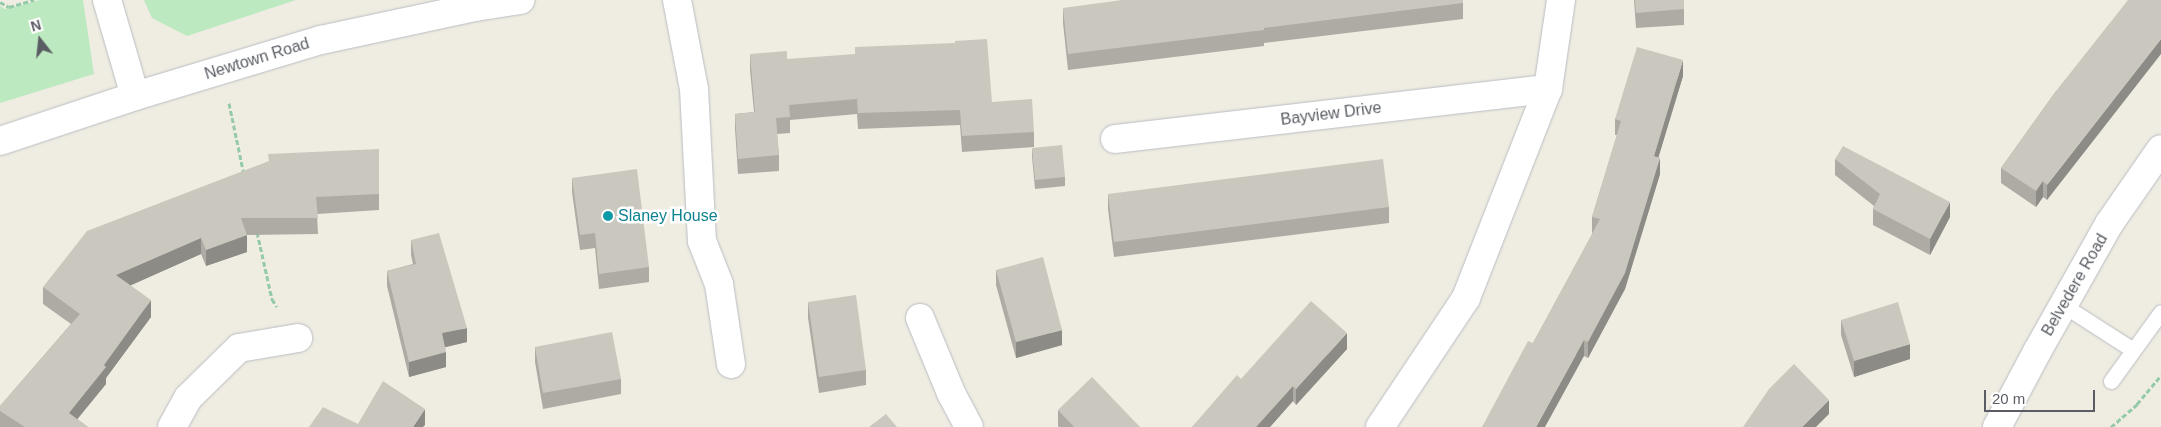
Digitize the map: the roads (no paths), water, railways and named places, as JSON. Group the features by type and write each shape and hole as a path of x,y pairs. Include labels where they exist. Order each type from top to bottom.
{"street":[{"path":"108,0 135,96"},
{"name":"Newtown Road","path":"0,141 135,96 321,40 475,4 520,0"},
{"path":"677,0 694,88 702,241 719,284 731,364"},
{"path":"1380,427 1466,298 1548,89 1561,0"},
{"name":"Bayview Drive","path":"1115,139 1548,89"},
{"name":"Belvedere Road","path":"1997,427 2109,224 2161,149"},
{"path":"920,318 951,393 969,427"},
{"path":"172,427 188,398 239,348 298,338"}],"lane":[{"path":"2063,305 2133,350"},
{"path":"2111,381 2161,312"}],"place":[{"name":"Slaney House","path":"608,216"}]}
